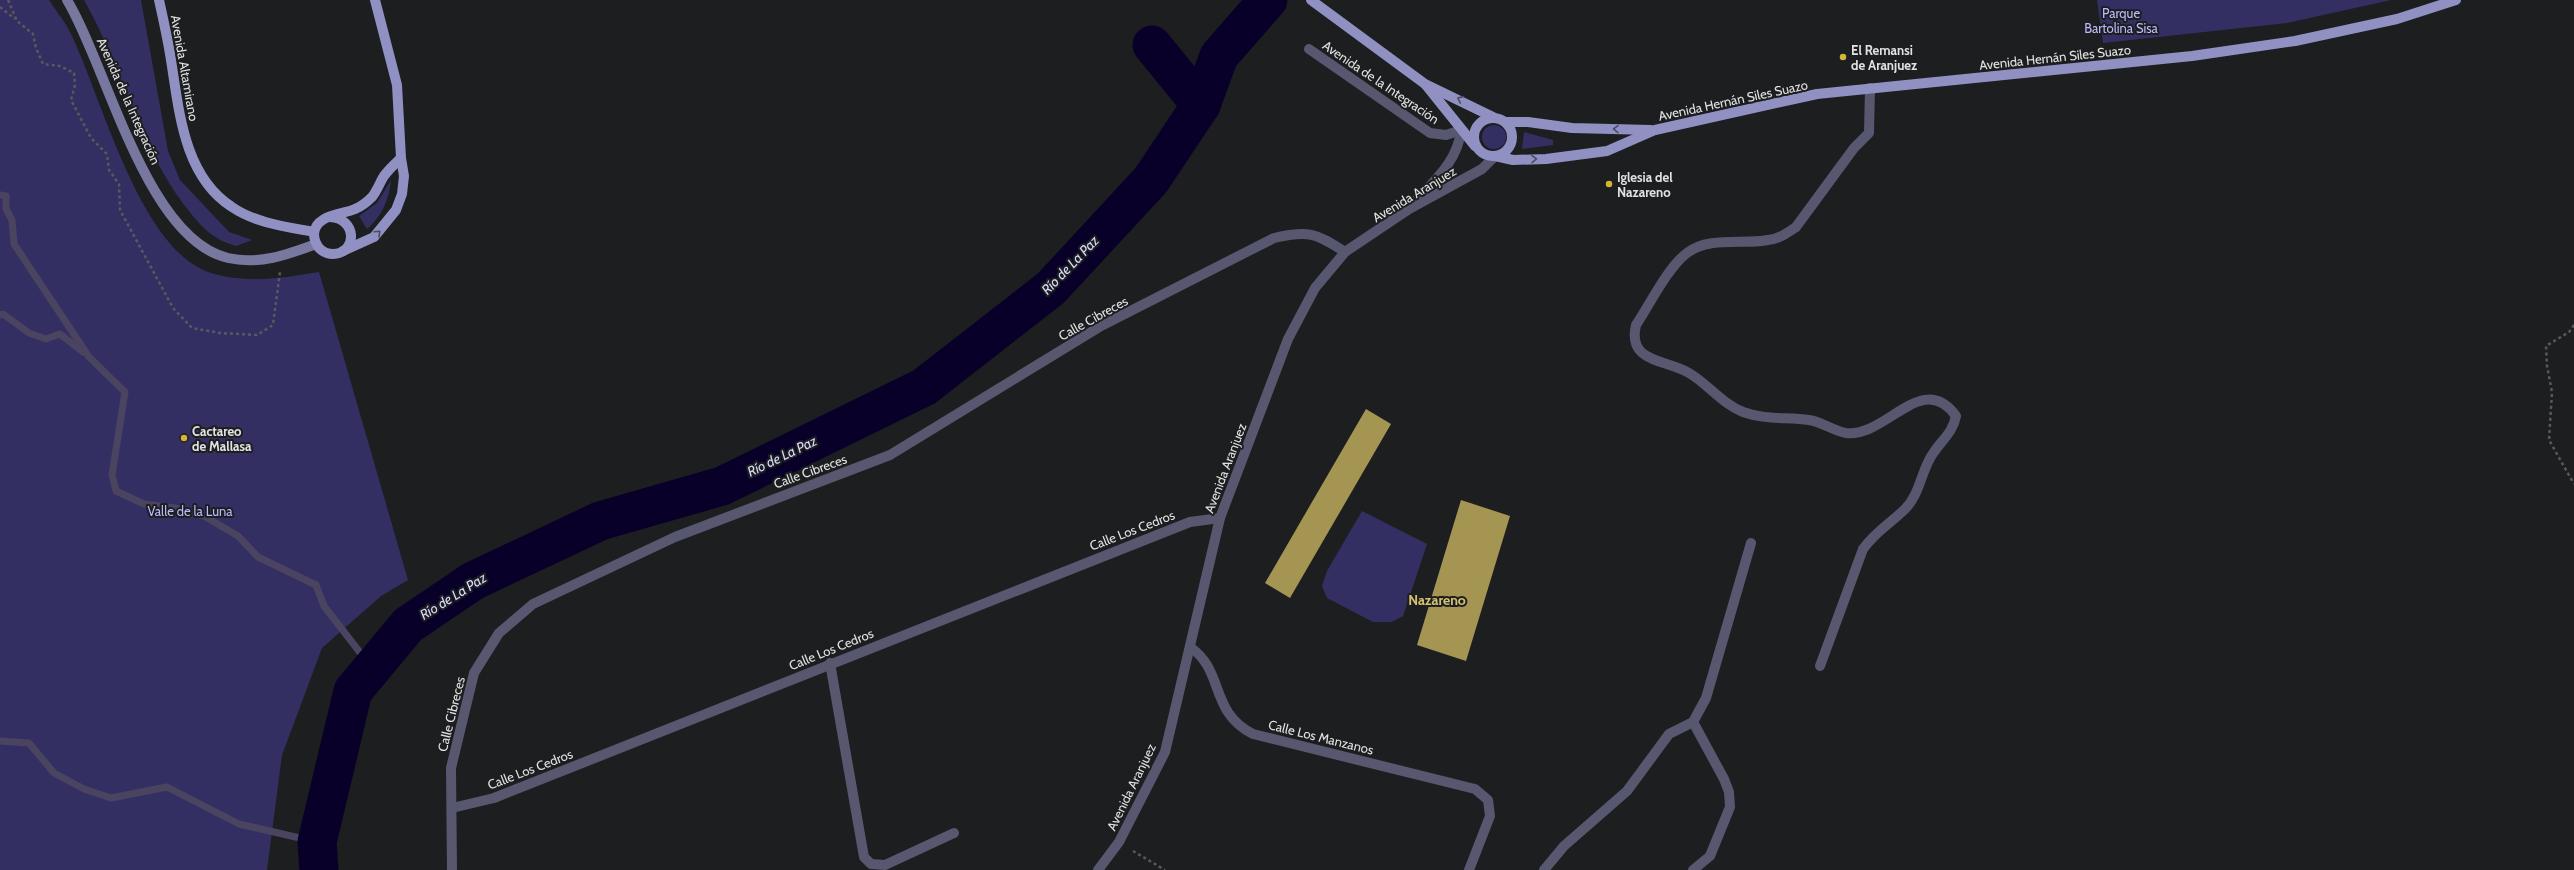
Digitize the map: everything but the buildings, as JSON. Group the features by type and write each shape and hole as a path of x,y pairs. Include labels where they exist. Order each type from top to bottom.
{"main road":[{"name":"Avenida de la Integración","path":"67,0 81,23 132,146 165,207 187,235 208,250 228,258 258,260 281,258 316,244"},
{"name":"Avenida Altamirano","path":"159,0 181,124 196,165 215,194 233,208 254,217 314,232"},
{"path":"375,0 397,85 401,158 404,176 402,194 396,210 374,237 344,251 332,254 326,253 316,244 314,232 319,222 330,216 355,209 372,196 385,175 401,158"},
{"name":"Avenida de la Integración","path":"1310,0 1425,84 1493,117"},
{"name":"Avenida Hernán Siles Suazo","path":"1495,156 1513,160 1546,159 1607,150 1655,130 1817,94 2192,56 2295,41 2398,19 2456,0"},
{"name":"Avenida de la Integración","path":"1425,84 1461,130 1479,149"},
{"path":"1493,117 1506,122 1510,127 1512,140 1506,151 1495,156 1489,156 1479,149 1474,138 1475,131 1482,121 1493,117"},
{"name":"Avenida Hernán Siles Suazo","path":"1506,122 1528,122 1572,128 1655,130"},
{"path":"330,216 342,219 350,228 351,240 344,251"}],"street":[{"name":"Avenida de la Integración","path":"1309,50 1430,133 1446,135 1461,130"},
{"path":"1820,666 1863,548 1874,534 1906,508 1917,492 1924,470 1934,452 1953,429 1956,416 1948,404 1932,399 1915,402 1864,431 1846,433 1810,420 1775,419 1743,412 1724,401 1689,373 1646,356 1636,348 1633,337 1636,325 1677,263 1688,252 1702,246 1716,244 1768,241 1783,236 1796,227 1854,148 1869,133 1870,88"},
{"path":"1409,209 1451,160 1460,142 1461,130"},
{"name":"Avenida Aranjuez","path":"1098,870 1119,842 1165,752 1220,518 1288,339 1315,288 1345,252 1409,209 1482,169 1495,156"},
{"name":"Calle Cibreces","path":"452,870 451,768 474,673 499,634 533,604 676,537 890,455 1101,326 1274,238 1299,232 1321,237 1345,252"},
{"name":"Calle Los Cedros","path":"452,808 494,798 830,663 1190,522 1220,518"},
{"path":"1544,870 1564,846 1627,791 1669,734 1693,722 1706,698 1751,543"},
{"name":"Calle Los Manzanos","path":"1190,647 1199,654 1208,665 1226,712 1238,726 1253,734 1475,789 1488,800 1490,816 1469,870"},
{"path":"830,663 864,858 871,864 886,865 954,833"},
{"path":"1693,722 1724,779 1729,792 1730,807 1710,856 1693,870"}],"path":[{"path":"0,7 17,21"},
{"path":"2574,325 2569,332 2546,346 2547,366 2552,392 2549,440 2574,484"},
{"path":"1119,842 1165,870"}],"green space":[{"name":"Valle de la Luna","path":"0,0 49,0 65,22 125,167 143,203 163,235 186,259 211,273 238,278 265,279 319,272 408,580 381,596 322,648 282,755 267,870 0,870"},
{"path":"84,0 141,0 168,151 180,180 229,232 252,240 236,246 222,241 204,228 185,206 169,182 142,131 109,52"},
{"name":"Parque Bartolina Sisa","path":"2097,0 2391,0 2287,23 2103,43"},
{"path":"1494,125 1502,129 1506,137 1502,145 1494,149 1486,145 1482,137 1486,129"},
{"path":"1524,132 1553,140 1553,145 1522,149"},
{"path":"391,180 389,194 384,207 377,219 367,229 359,216 377,203"},
{"path":"1362,511 1427,544 1403,616 1392,622 1373,622 1327,598 1322,586 1327,571"}],"waterway":[{"name":"Río de La Paz","path":"319,870 317,842 353,691 408,625 473,581 600,521 722,486 924,387 1051,288 1151,180 1201,105 1219,56 1268,0"},
{"path":"1152,45 1201,105"},
{"path":"0,195 6,196 6,209 12,220 14,244 89,357 125,392 112,475 116,491 144,504 175,508 204,516 238,536 258,557 316,585 324,606 372,668"},
{"path":"0,315 3,314 29,333 46,339 60,334 83,352"},
{"path":"0,741 29,743 54,773 84,789 111,798 167,787 239,824 317,842"}],"place":[{"name":"El Remansi de Aranjuez","path":"1843,57"},
{"name":"Iglesia del Nazareno","path":"1609,184"},
{"name":"Cactareo de Mallasa","path":"184,438"}],"district":[{"name":"Nazareno","path":"1437,600"}]}
